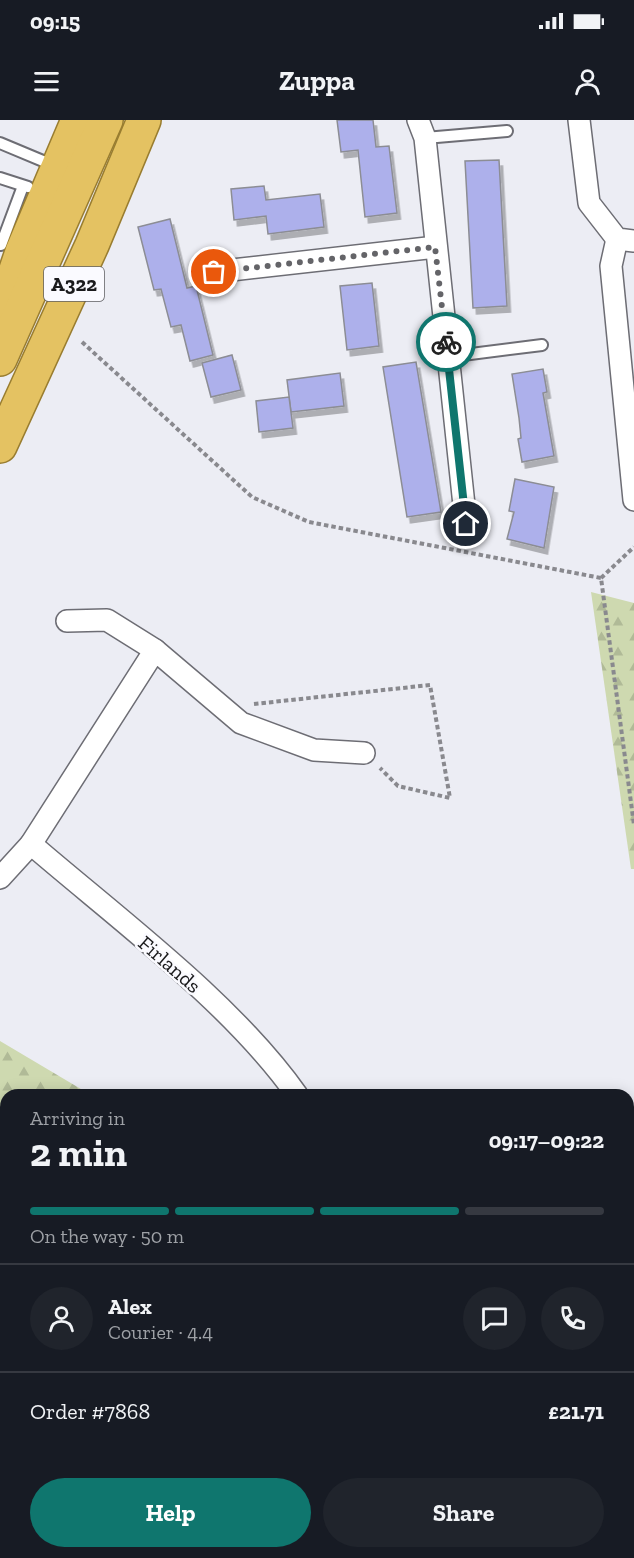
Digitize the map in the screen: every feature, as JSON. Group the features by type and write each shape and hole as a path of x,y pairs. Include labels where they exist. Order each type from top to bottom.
{"highway":[{"path":"0,318 8,247 78,120"},
{"name":"A322","path":"0,359 106,120"},
{"name":"A322","path":"0,446 92,245 144,120"}],"street":[{"path":"579,120 589,202 626,240 611,266 634,500"},
{"path":"422,129 466,524"},
{"path":"214,272 435,247"},
{"path":"67,621 107,620 155,650 241,723 314,750 364,753"},
{"path":"0,878 31,844 155,650"},
{"name":"Firlands","path":"31,844 188,978 274,1062 293,1089"}],"lane":[{"path":"422,129 507,131"},
{"path":"0,143 43,181"},
{"path":"0,178 43,181"},
{"path":"447,357 542,345"}],"path":[{"path":"82,342 252,496 290,514 309,522 601,578"},
{"path":"601,578 634,547"},
{"path":"601,578 634,825"},
{"path":"241,723 250,705 430,685 450,798 398,786 364,753"}],"green space":[{"path":"591,592 634,603 634,869 631,869"},
{"path":"0,1041 81,1089 0,1089"}],"building":[{"path":"337,120 373,120 376,147 389,146 397,213 365,217 358,150 341,152"},
{"path":"499,160 507,306 473,308 465,161"},
{"path":"264,186 266,200 320,194 324,227 268,234 266,216 234,220 231,189"},
{"path":"170,219 187,288 196,286 213,355 190,361 181,325 171,327 161,289 154,290 138,227"},
{"path":"372,283 379,346 347,350 340,286"},
{"path":"232,355 241,390 211,397 202,363"},
{"path":"416,362 441,512 407,517 383,367"},
{"path":"543,369 547,392 543,393 554,456 522,462 518,439 521,438 519,418 512,374"},
{"path":"340,373 344,406 291,412 287,380"},
{"path":"289,397 293,428 259,432 256,401"},
{"path":"515,479 554,487 544,548 507,539 514,512 509,511"}],"way so far":[{"path":"214,272 435,247 446,342"}],"route":[{"path":"446,342 466,524"}]}
